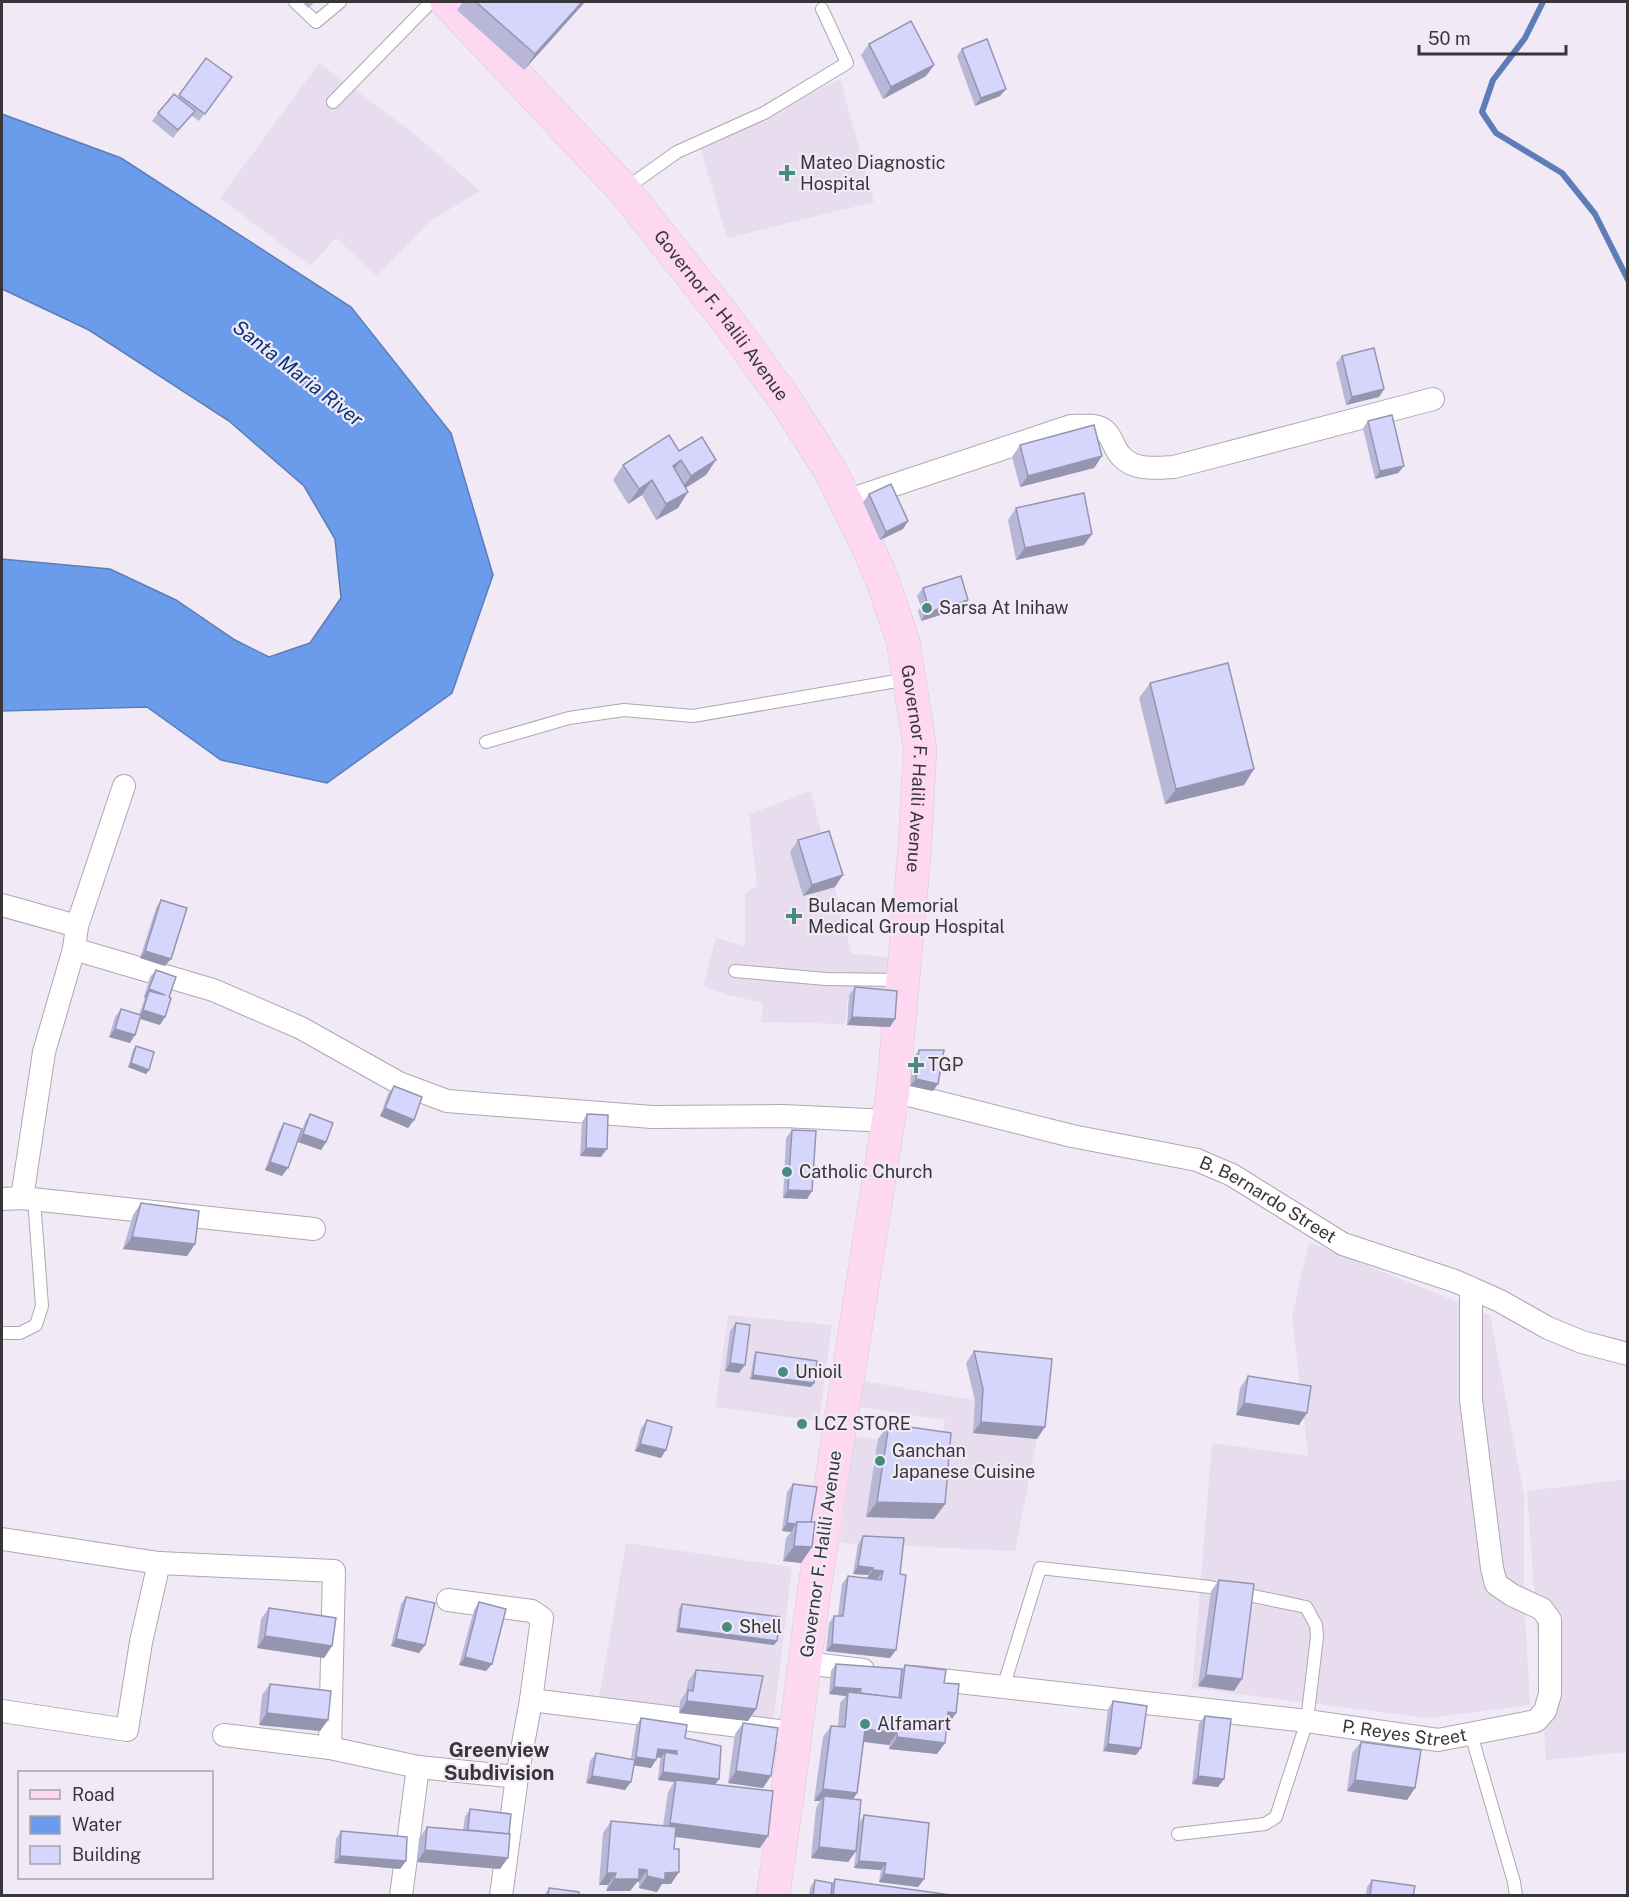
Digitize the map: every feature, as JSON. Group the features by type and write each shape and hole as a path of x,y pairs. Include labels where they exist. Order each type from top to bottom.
{"main road":[{"name":"Governor F. Halili Avenue","path":"447,2 624,190 727,320 786,401 830,470 846,501 882,579 903,641 920,748 915,845 891,1106 814,1591 773,1896"}],"street":[{"path":"846,501 1071,426 1094,426 1103,430 1112,438 1120,456 1133,465 1151,469 1174,467 1433,399"},
{"path":"124,786 77,926 74,950 44,1052 19,1198 314,1228"},
{"path":"2,905 77,926"},
{"name":"B. Bernardo Street","path":"74,950 213,990 301,1028 399,1083 447,1101 652,1118 783,1116 891,1106 1072,1136 1197,1160 1232,1174 1343,1244 1471,1288 1500,1301 1548,1328 1582,1342 1628,1354"},
{"name":"P. Reyes Street","path":"805,1663 1003,1688 1307,1721 1438,1740 1536,1721 1545,1711 1550,1694 1550,1620 1542,1609 1512,1595 1496,1584 1492,1568 1471,1400 1471,1288"},
{"path":"2,1539 159,1563 334,1571 330,1748"},
{"path":"2,1711 127,1730 141,1642 159,1563"},
{"path":"448,1600 532,1611 542,1618 501,1896"},
{"path":"531,1700 795,1733"},
{"path":"224,1735 330,1748 418,1767 517,1777"},
{"path":"401,1896 418,1767"}],"lane":[{"path":"295,2 316,22 340,2"},
{"path":"333,102 431,2"},
{"path":"624,190 677,152 764,113 847,63 822,9"},
{"path":"486,742 569,718 624,710 693,716 909,678"},
{"path":"735,971 826,979 904,980"},
{"path":"2,1332 20,1333 36,1325 42,1306 19,1198"},
{"path":"1003,1688 1040,1568 1210,1587 1305,1607 1316,1625 1317,1637 1307,1721 1276,1817 1265,1824 1178,1834"},
{"path":"1471,1734 1514,1882 1516,1896"}],"shaded area":[{"path":"319,63 411,131 480,191 430,221 377,276 336,238 310,266 220,198"},
{"name":"Mateo Diagnostic Hospital","path":"840,79 874,202 727,238 699,143"},
{"name":"Bulacan Memorial Medical Group Hospital","path":"811,791 851,952 896,958 892,999 848,994 845,1024 761,1022 763,1003 703,986 716,938 745,946 745,893 757,886 749,814"},
{"path":"1309,1242 1490,1315 1524,1495 1524,1593 1530,1705 1428,1718 1192,1688 1212,1443 1308,1456 1292,1317"},
{"path":"728,1315 832,1325 819,1421 715,1407"},
{"path":"966,1363 1043,1371 1037,1439 1015,1551 840,1543 855,1436 940,1449 945,1420 860,1407 863,1381 974,1400"},
{"path":"1627,1479 1627,1752 1546,1760 1527,1491"},
{"path":"626,1543 792,1567 773,1723 598,1704"}],"water":[{"name":"Santa Maria River","path":"2,114 121,158 351,307 451,433 493,575 452,693 327,783 221,760 147,707 2,711 2,559 110,569 176,600 235,640 269,657 310,643 341,598 335,539 304,486 229,421 89,330 2,289"}],"building":[{"path":"476,2 582,2 535,54"},
{"path":"911,21 934,65 891,87 869,44"},
{"path":"987,39 1006,89 981,98 962,49"},
{"path":"206,58 232,77 205,114 179,95"},
{"path":"174,94 195,111 178,130 158,113"},
{"path":"1374,348 1384,389 1352,397 1342,356"},
{"path":"1392,415 1404,466 1380,471 1368,421"},
{"path":"1094,425 1102,456 1028,476 1020,445"},
{"path":"669,435 679,451 702,437 716,460 691,476 681,460 673,466 688,492 666,504 652,480 639,489 623,465"},
{"path":"891,484 908,521 886,532 869,494"},
{"path":"1084,493 1092,534 1025,548 1016,508"},
{"path":"961,576 968,600 926,613 923,603 927,602 923,588"},
{"path":"1228,663 1254,769 1176,789 1150,683"},
{"path":"829,831 843,875 812,885 798,840"},
{"path":"161,900 187,908 171,959 145,951"},
{"path":"156,970 176,977 165,1017 143,1010 149,991 165,995 149,989"},
{"path":"855,987 897,991 895,1019 852,1017"},
{"path":"121,1009 141,1015 135,1035 115,1029"},
{"path":"136,1046 154,1052 149,1070 131,1063"},
{"path":"919,1050 944,1050 938,1084 916,1079"},
{"path":"394,1086 422,1097 414,1120 385,1108"},
{"path":"310,1114 333,1123 326,1142 303,1134"},
{"path":"587,1114 608,1115 607,1149 586,1148"},
{"path":"284,1123 302,1129 288,1168 270,1162"},
{"path":"792,1130 816,1131 812,1191 788,1190"},
{"path":"141,1203 199,1211 195,1244 132,1237"},
{"path":"736,1323 750,1325 745,1365 730,1363"},
{"path":"974,1351 1052,1359 1045,1427 981,1422 983,1389"},
{"name":"Unioil","path":"756,1352 817,1361 814,1383 753,1375"},
{"path":"1248,1376 1311,1386 1307,1413 1244,1403"},
{"path":"647,1420 672,1427 666,1450 640,1444"},
{"path":"889,1424 951,1433 945,1504 877,1502"},
{"path":"793,1484 817,1487 811,1522 787,1523"},
{"path":"797,1522 815,1522 812,1547 794,1546"},
{"path":"863,1536 904,1538 900,1574 906,1575 896,1650 832,1644 834,1616 843,1616 848,1576 881,1580 883,1571 858,1566"},
{"path":"1219,1580 1254,1584 1242,1679 1206,1675"},
{"path":"406,1597 435,1603 425,1645 396,1639"},
{"path":"479,1602 506,1609 492,1664 465,1657"},
{"name":"Shell","path":"682,1604 780,1617 777,1641 679,1628"},
{"path":"269,1608 336,1618 332,1646 265,1636"},
{"path":"836,1664 902,1669 899,1698 860,1693 861,1689 834,1687"},
{"path":"905,1665 946,1670 944,1683 959,1684 956,1713 948,1712 945,1743 897,1737 897,1733 865,1729 857,1793 823,1789 831,1726 845,1727 848,1692 901,1698"},
{"path":"696,1670 763,1676 756,1709 687,1701 688,1690 693,1691"},
{"path":"270,1684 331,1691 328,1720 267,1713"},
{"path":"1113,1701 1147,1706 1141,1748 1108,1744"},
{"path":"1205,1716 1231,1719 1224,1779 1198,1776"},
{"path":"641,1718 687,1725 685,1738 721,1746 719,1779 663,1772 665,1752 677,1754 677,1751 658,1749 656,1760 636,1757"},
{"path":"743,1723 778,1728 771,1776 736,1771"},
{"path":"1361,1742 1421,1750 1415,1788 1355,1780"},
{"path":"596,1753 635,1760 631,1782 592,1776"},
{"path":"676,1780 773,1791 768,1836 670,1823"},
{"path":"824,1796 861,1800 856,1851 819,1847"},
{"path":"470,1809 511,1814 509,1834 468,1830"},
{"path":"864,1815 929,1823 924,1879 884,1874 886,1863 859,1861"},
{"path":"611,1821 676,1827 674,1849 679,1849 679,1872 665,1873 665,1880 647,1876 647,1870 639,1869 639,1879 614,1879 616,1873 607,1873"},
{"path":"427,1827 510,1834 508,1858 425,1850"},
{"path":"341,1831 407,1837 406,1861 340,1856"},
{"path":"835,1879 958,1896 833,1896"},
{"path":"815,1880 832,1883 831,1896 813,1896"},
{"path":"1372,1880 1415,1886 1413,1896 1370,1896"},
{"path":"549,1888 579,1892 579,1896 548,1896"}],"waterway":[{"path":"1543,2 1525,38 1493,80 1482,112 1496,133 1562,173 1595,214 1628,280"}],"place":[{"name":"Mateo Diagnostic Hospital","path":"787,173"},
{"name":"Sarsa At Inihaw","path":"927,608"},
{"name":"Bulacan Memorial Medical Group Hospital","path":"794,916"},
{"name":"TGP","path":"916,1065"},
{"name":"Catholic Church","path":"787,1172"},
{"name":"Unioil","path":"783,1372"},
{"name":"LCZ STORE","path":"802,1424"},
{"name":"Ganchan Japanese Cuisine","path":"880,1461"},
{"name":"Shell","path":"727,1627"},
{"name":"Alfamart","path":"865,1724"}],"district":[{"name":"Greenview Subdivision","path":"499,1762"}]}
